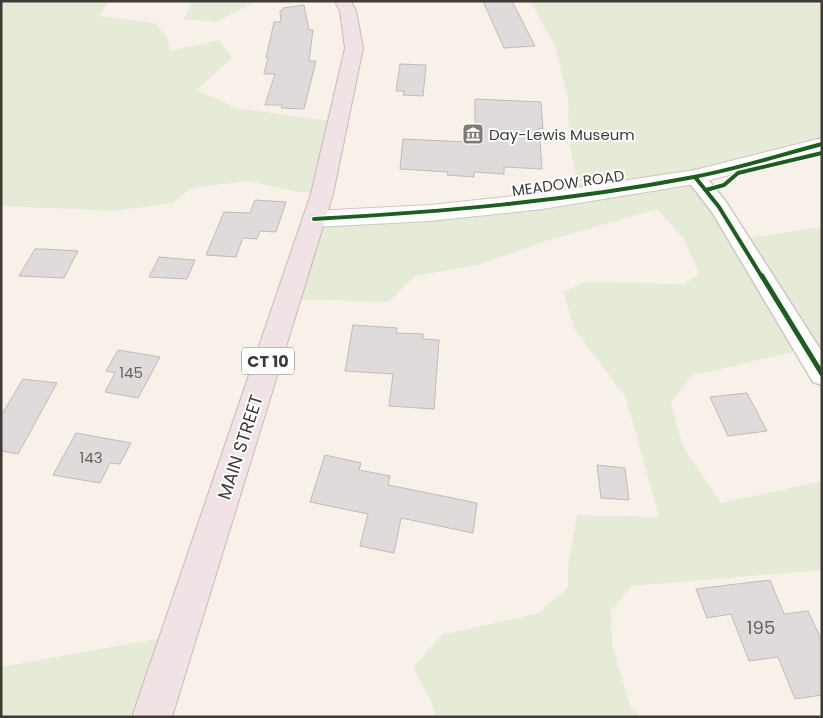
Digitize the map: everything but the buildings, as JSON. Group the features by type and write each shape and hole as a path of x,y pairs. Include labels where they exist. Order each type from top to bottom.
{"highway":[{"name":"MAIN STREET","path":"152,717 322,194 354,48 348,11 343,1"}],"street":[{"name":"MEADOW ROAD","path":"314,219 430,213 542,201 695,177 822,144"},
{"path":"695,177 719,207 822,374"}],"green space":[{"path":"1,1 109,1 99,16 155,23 168,38 170,51 219,40 232,58 197,90 236,108 338,122 322,194 299,192 247,181 191,188 173,203 114,211 1,206"},
{"path":"192,1 256,1 216,22 184,19"},
{"path":"530,1 822,1 822,144 695,177 739,239 822,227 822,348 806,349 691,376 671,403 683,447 721,503 822,481 822,570 631,586 611,611 612,644 630,706 641,717 436,717 431,701 413,667 442,635 539,613 568,587 568,566 577,515 659,517 626,398 574,328 563,292 586,282 684,284 699,274 684,239 657,209 543,242 477,265 415,276 388,302 288,299 314,219 579,195 569,141 568,98 555,46"},
{"path":"178,635 152,717 1,717 1,667"}],"cycle path":[{"path":"314,219 430,213 542,201 695,177 822,144"},
{"path":"706,190 724,185 738,173 822,153"},
{"path":"695,177 719,207 822,374"}],"place":[{"name":"Day-Lewis Museum","path":"473,134"}]}
